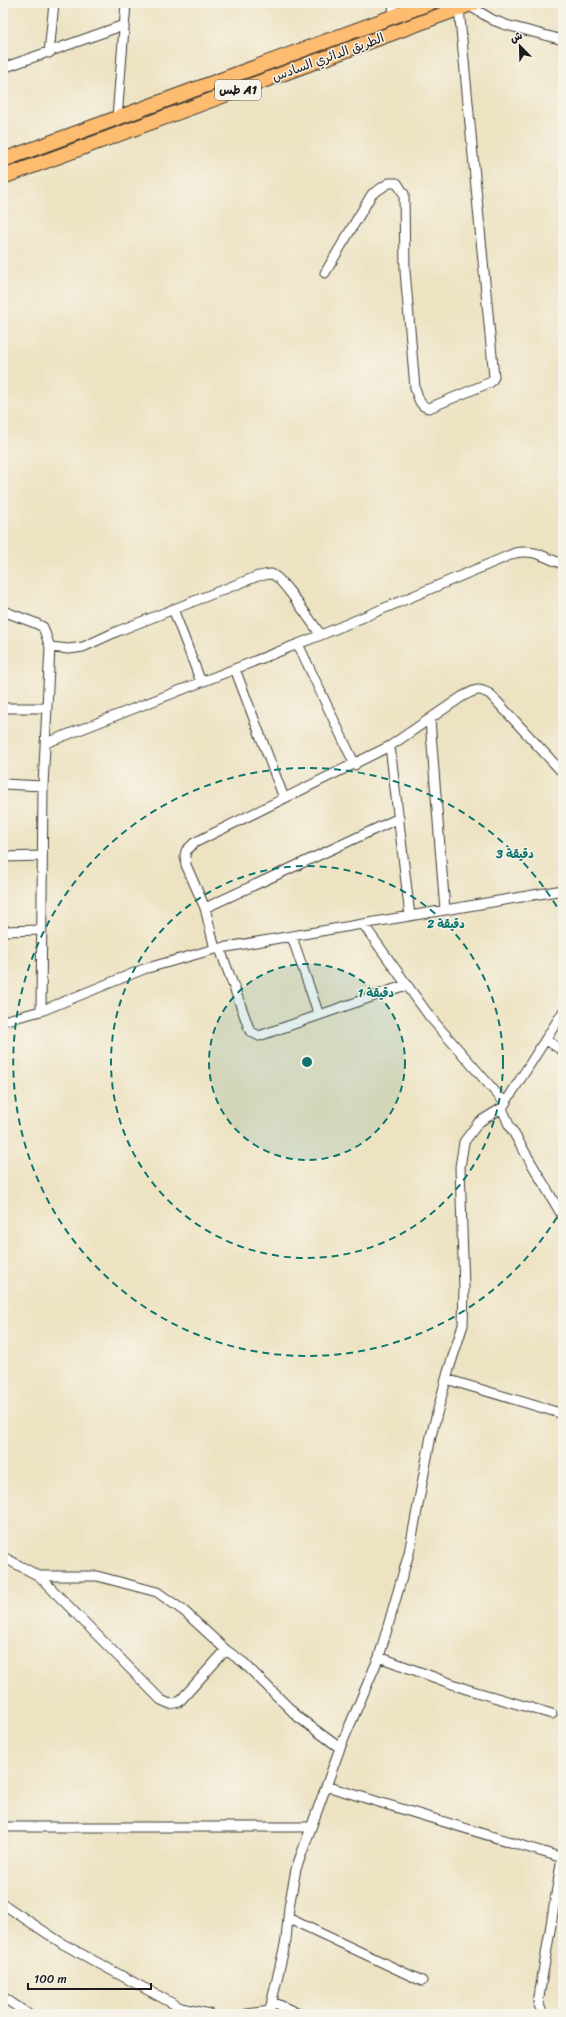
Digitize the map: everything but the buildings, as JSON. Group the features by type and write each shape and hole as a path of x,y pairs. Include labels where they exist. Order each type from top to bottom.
{"highway":[{"name":"الطريق الدائري السادس","path":"3,160 117,118 393,10 430,3"},
{"name":"الطريق الدائري السادس","path":"3,177 467,5"},
{"path":"28,151 34,166"}],"street":[{"path":"48,53 54,3"},
{"path":"117,118 126,3"},
{"path":"467,5 493,20 526,31 551,35 563,40"},
{"path":"325,273 372,194 385,185 397,183 404,194 405,271 415,388 421,405 425,408 429,408 491,382 494,377 467,5"},
{"path":"3,68 124,25"},
{"path":"46,743 321,635 515,553 526,551 542,554 563,564"},
{"path":"50,647 83,647 258,576 271,574 276,576 286,587 321,635"},
{"path":"173,610 201,682"},
{"path":"3,611 43,627 50,647 43,786 41,1011"},
{"path":"298,644 355,765"},
{"path":"235,669 284,798"},
{"path":"406,985 259,1036 253,1034 250,1031 217,949 205,908 186,865 186,851 194,843 284,798 355,765 390,746 463,696 476,690 481,689 490,694 563,773"},
{"path":"3,708 47,708"},
{"path":"430,720 445,910"},
{"path":"390,746 410,916"},
{"path":"3,784 43,786"},
{"path":"205,908 399,818"},
{"path":"3,857 42,856"},
{"path":"3,1021 41,1011 144,969 217,949 563,890"},
{"path":"363,924 430,1017 504,1105 509,1125 563,1217"},
{"path":"3,931 42,930"},
{"path":"292,937 319,1015"},
{"path":"247,2014 269,2013 273,2002 286,1940 296,1869 340,1748 379,1657 409,1553 432,1436 446,1379 463,1325 460,1167 464,1142 479,1122 504,1105 563,1012"},
{"path":"546,1040 563,1051"},
{"path":"446,1379 563,1414"},
{"path":"3,1557 39,1576 161,1700 170,1704 178,1702 226,1650"},
{"path":"39,1576 97,1576 157,1592 189,1616 226,1650 244,1663 298,1717 340,1748"},
{"path":"379,1657 466,1689 552,1714"},
{"path":"326,1786 563,1858 538,2003 543,2014"},
{"path":"3,1827 310,1827"},
{"path":"3,1904 63,1944 184,2011 209,2014"},
{"path":"288,1918 422,1981"},
{"path":"3,1997 28,2014"},
{"path":"273,2002 298,2014"}]}
